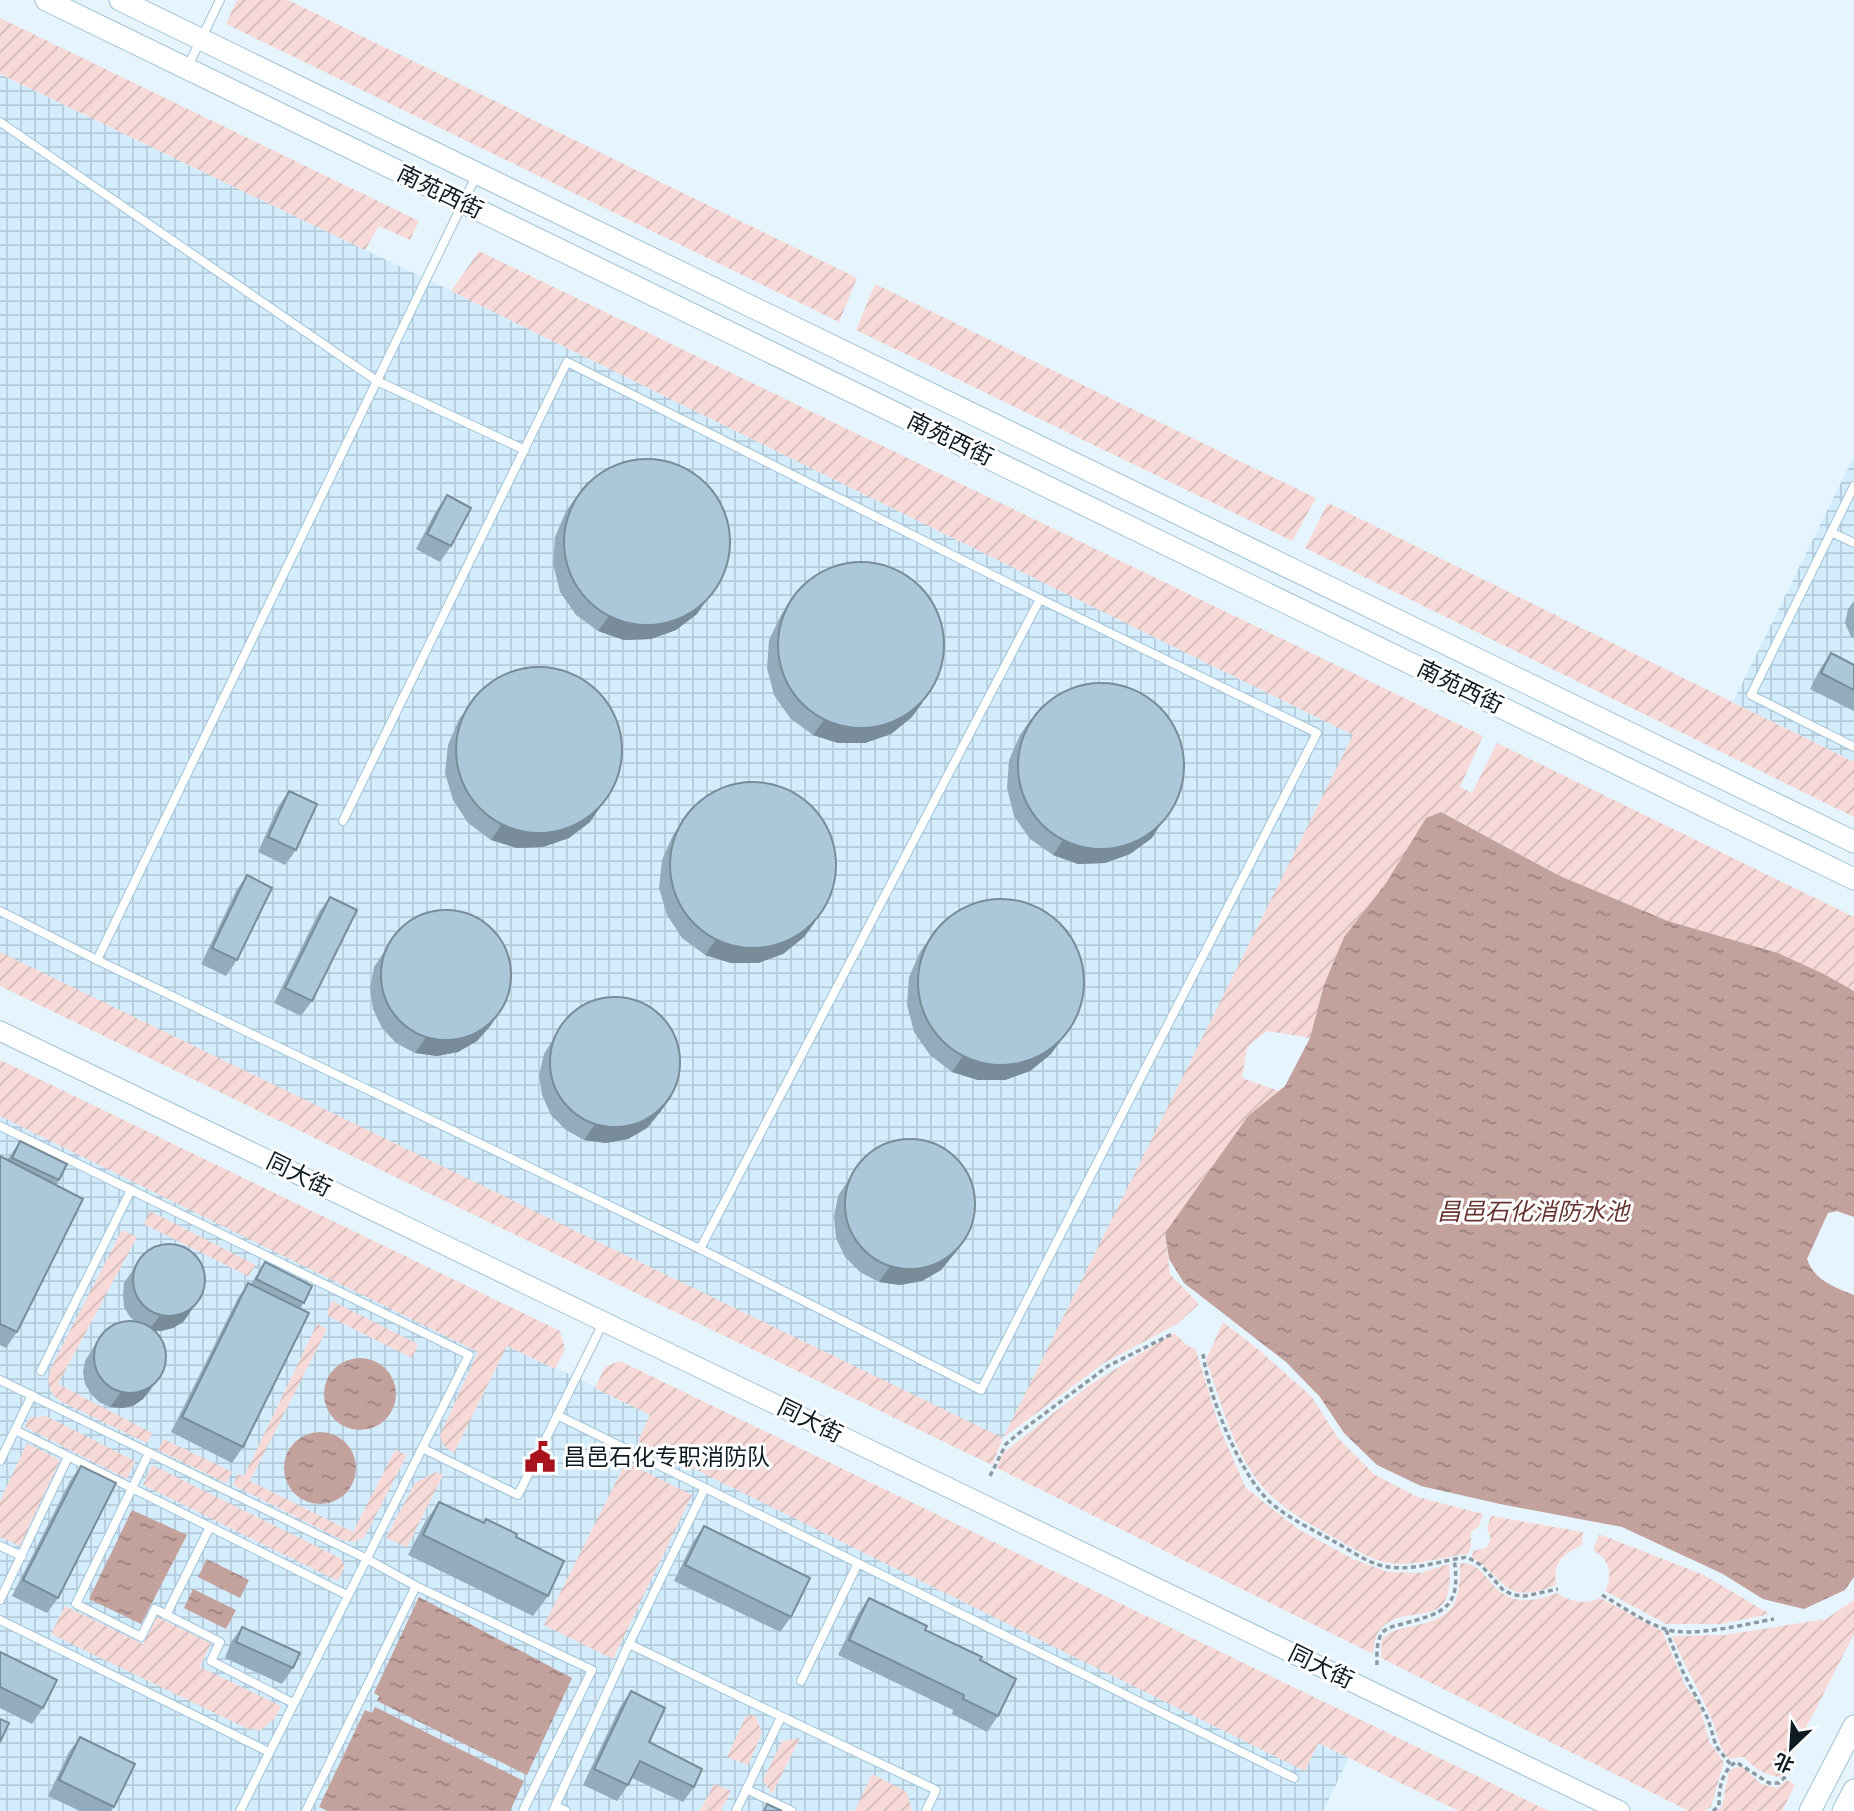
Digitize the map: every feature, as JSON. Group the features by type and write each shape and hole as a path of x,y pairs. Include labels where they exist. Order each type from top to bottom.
{"main road":[{"name":"南苑西街","path":"46,0 1854,879"},
{"name":"南苑西街","path":"120,0 1854,842"},
{"path":"1810,1811 1854,1726"},
{"path":"1843,1811 1854,1790"}],"street":[{"name":"同大街","path":"0,1031 1620,1811"}],"lane":[{"path":"187,68 220,0"},
{"path":"0,122 377,381 525,450"},
{"path":"97,960 477,174"},
{"path":"0,911 699,1249 981,1390 1317,733 567,362 343,821"},
{"path":"1854,486 1751,695 1854,747"},
{"path":"1831,532 1854,543"},
{"path":"699,1249 1040,598"},
{"path":"0,1126 469,1355 240,1811"},
{"path":"41,1371 131,1190"},
{"path":"422,1448 518,1495 604,1321"},
{"path":"0,1380 592,1670 523,1811"},
{"path":"0,1461 32,1395"},
{"path":"557,1415 1294,1778"},
{"path":"15,1430 347,1595"},
{"path":"149,1453 76,1604 141,1637 155,1609 220,1642 211,1661 293,1703"},
{"path":"0,1601 68,1457"},
{"path":"566,1811 554,1809 629,1644 705,1488"},
{"path":"166,1615 210,1527"},
{"path":"0,1546 22,1556"},
{"path":"801,1681 858,1563"},
{"path":"306,1811 416,1586"},
{"path":"0,1620 269,1752"},
{"path":"629,1644 936,1790 926,1811"},
{"path":"736,1811 781,1717"},
{"path":"746,1789 792,1811"}],"path":[{"path":"990,1476 1006,1444 1024,1429 1108,1366 1174,1332"},
{"path":"1203,1354 1229,1437 1256,1488 1271,1503 1305,1526 1382,1566 1413,1567 1467,1557 1481,1565 1504,1591 1525,1596 1558,1589"},
{"path":"1377,1665 1381,1634 1388,1628 1434,1616 1442,1612 1449,1603 1456,1572 1454,1559"},
{"path":"1602,1595 1666,1630 1727,1628 1773,1619"},
{"path":"1666,1630 1683,1672 1708,1718 1716,1746 1731,1765"},
{"path":"1713,1811 1719,1806 1722,1779 1736,1762 1769,1783 1779,1783 1788,1774"}],"shaded area":[{"path":"237,0 288,0 857,278 839,322 226,24"},
{"path":"0,18 419,221 410,240 379,226 365,250 0,74"},
{"path":"0,74 451,291 1354,735 1003,1439 0,956"},
{"path":"479,251 1483,736 1460,787 1472,793 1497,743 1854,917 1854,991 1778,953 1668,921 1560,876 1442,812 1426,818 1386,883 1344,937 1324,985 1310,1038 1267,1031 1247,1047 1242,1078 1279,1091 1248,1116 1165,1233 1170,1274 1199,1304 1177,1324 1104,1363 1003,1438 1353,735 451,291"},
{"path":"875,284 1316,498 1292,541 856,330"},
{"path":"1854,456 1854,762 1733,702"},
{"path":"1328,503 1854,762 1854,817 1305,548"},
{"path":"0,952 1003,1438 992,1465 0,986"},
{"path":"0,1060 560,1331 565,1349 555,1369 507,1346 454,1453 442,1444 440,1435 478,1352 0,1116"},
{"path":"0,1098 651,1414 1349,1758 1323,1811 0,1811"},
{"path":"150,1211 256,1265 248,1276 144,1224"},
{"path":"122,1230 137,1237 58,1384 152,1433 147,1443 60,1401 49,1386 51,1368"},
{"path":"332,1301 418,1344 412,1358 328,1316"},
{"path":"1223,1322 1311,1396 1338,1438 1375,1475 1418,1497 1483,1514 1479,1526 1471,1532 1468,1554 1415,1563 1384,1562 1321,1531 1274,1498 1259,1482 1241,1454 1206,1360"},
{"path":"317,1324 327,1329 250,1481 353,1532 395,1450 407,1455 364,1538 353,1542 342,1540 233,1485 238,1474 244,1476"},
{"path":"1174,1333 1196,1350 1220,1429 1246,1488 1298,1529 1353,1559 1388,1572 1420,1573 1449,1564 1449,1587 1445,1601 1436,1609 1388,1623 1377,1635 1373,1654 997,1468 1003,1453 1088,1386"},
{"path":"620,1361 1549,1811 1459,1811 1318,1743 1305,1771 638,1441 650,1415 595,1388 605,1367"},
{"path":"46,1416 135,1461 127,1479 25,1427 29,1418"},
{"path":"164,1439 232,1472 226,1483 158,1450"},
{"path":"27,1443 60,1460 20,1546 0,1537 0,1501"},
{"path":"626,1462 692,1495 613,1659 544,1625"},
{"path":"152,1465 340,1558 345,1566 338,1581 143,1485"},
{"path":"436,1472 443,1475 407,1547 386,1538 415,1483"},
{"path":"1491,1516 1583,1532 1582,1545 1561,1560 1556,1570 1556,1585 1526,1593 1516,1591 1472,1557 1473,1551 1486,1548 1491,1539 1487,1528"},
{"path":"1599,1534 1704,1575 1770,1614 1721,1624 1666,1624 1605,1591 1609,1579 1608,1568 1603,1558 1593,1550"},
{"path":"1460,1563 1472,1565 1505,1595 1517,1599 1534,1599 1557,1593 1578,1602 1600,1598 1662,1631 1686,1687 1698,1702 1710,1743 1724,1762 1711,1807 1704,1811 1689,1811 1381,1658 1382,1639 1386,1635 1441,1617 1454,1604 1459,1587"},
{"path":"1854,1600 1854,1634 1781,1777 1761,1771 1744,1757 1729,1759 1672,1636 1725,1635 1826,1619"},
{"path":"65,1606 143,1644 157,1617 211,1643 200,1667 281,1706 275,1718 261,1730 248,1729 51,1634"},
{"path":"755,1715 762,1733 748,1765 727,1757 746,1716"},
{"path":"800,1738 772,1794 763,1780 782,1741"},
{"path":"1743,1767 1761,1784 1777,1788 1787,1780 1795,1785 1782,1811 1717,1811 1722,1806 1729,1771"},
{"path":"872,1774 907,1792 912,1811 855,1811"},
{"path":"714,1784 731,1791 721,1811 700,1811"}],"water":[{"name":"昌邑石化消防水池","path":"1441,812 1560,876 1668,921 1778,953 1854,991 1854,1217 1837,1211 1828,1213 1807,1259 1820,1278 1854,1295 1854,1577 1845,1590 1804,1609 1763,1599 1723,1574 1622,1527 1421,1486 1377,1465 1344,1433 1320,1397 1286,1362 1184,1283 1169,1259 1165,1233 1248,1116 1285,1086 1310,1038 1324,985 1344,937 1386,883 1426,818"},
{"path":"367,1358 386,1368 394,1380 394,1408 386,1420 374,1428 353,1430 334,1420 326,1408 324,1387 334,1368 346,1360"},
{"path":"320,1432 334,1435 346,1442 353,1454 356,1468 353,1482 346,1494 334,1501 320,1504 306,1501 294,1494 287,1482 284,1468 287,1454 294,1442 306,1435"},
{"path":"132,1510 187,1535 141,1624 89,1599"},
{"path":"207,1559 249,1580 240,1598 198,1577"},
{"path":"193,1589 236,1610 226,1629 184,1608"},
{"path":"419,1597 572,1678 527,1775 377,1701 379,1696 374,1693"},
{"path":"375,1707 524,1781 510,1811 328,1811 319,1807 365,1710 372,1713"}],"building":[{"path":"647,459 679,466 693,473 705,484 716,496 723,510 730,542 723,574 716,588 705,600 693,611 679,618 647,625 615,618 601,611 589,600 578,588 571,574 564,542 571,510 578,496 589,484 601,473 615,466"},
{"path":"447,495 471,508 451,546 427,534"},
{"path":"861,562 893,569 907,576 919,587 930,599 937,613 944,645 937,677 930,691 919,703 907,714 893,721 861,728 829,721 815,714 803,703 792,691 785,677 778,645 785,613 792,599 803,587 815,576 829,569"},
{"path":"1831,653 1854,665 1854,690 1821,673"},
{"path":"539,667 571,674 585,681 597,692 608,704 615,718 622,750 615,782 608,796 597,808 585,819 571,826 539,833 507,826 493,819 481,808 470,796 463,782 456,750 463,718 470,704 481,692 493,681 507,674"},
{"path":"1101,683 1133,690 1147,697 1159,708 1170,720 1177,734 1184,766 1177,798 1170,812 1159,824 1147,835 1133,842 1101,849 1069,842 1055,835 1043,824 1032,812 1025,798 1018,766 1025,734 1032,720 1043,708 1055,697 1069,690"},
{"path":"753,782 785,789 799,796 811,807 822,819 829,833 836,865 829,897 822,911 811,923 799,934 785,941 753,948 721,941 707,934 695,923 684,911 677,897 670,865 677,833 684,819 695,807 707,796 721,789"},
{"path":"289,791 317,804 296,850 268,837"},
{"path":"247,875 272,888 237,960 212,948"},
{"path":"330,897 357,910 312,1001 285,988"},
{"path":"1001,899 1033,906 1047,913 1059,924 1070,936 1077,950 1084,982 1077,1014 1070,1028 1059,1040 1047,1051 1033,1058 1001,1065 969,1058 955,1051 943,1040 932,1028 925,1014 918,982 925,950 932,936 943,924 955,913 969,906"},
{"path":"446,910 471,915 492,929 506,950 511,975 506,1000 492,1021 471,1035 446,1040 421,1035 400,1021 386,1000 381,975 386,950 400,929 421,915"},
{"path":"615,997 640,1002 661,1016 675,1037 680,1062 675,1087 661,1108 640,1122 615,1127 590,1122 569,1108 555,1087 550,1062 555,1037 569,1016 590,1002"},
{"path":"910,1139 935,1144 956,1158 970,1179 975,1204 970,1229 956,1250 935,1264 910,1269 885,1264 864,1250 850,1229 845,1204 850,1179 864,1158 885,1144"},
{"path":"20,1141 67,1164 59,1180 12,1158"},
{"path":"0,1156 83,1199 17,1332 0,1324"},
{"path":"169,1244 189,1250 199,1260 205,1280 199,1300 189,1310 169,1316 149,1310 139,1300 133,1280 139,1260 149,1250"},
{"path":"265,1262 312,1286 304,1303 256,1279"},
{"path":"248,1283 309,1313 243,1447 182,1417"},
{"path":"130,1321 150,1327 160,1337 166,1357 160,1377 150,1387 130,1393 110,1387 100,1377 94,1357 100,1337 110,1327"},
{"path":"81,1466 116,1483 58,1598 23,1580"},
{"path":"439,1502 484,1523 486,1519 564,1561 548,1596 423,1535"},
{"path":"704,1526 810,1578 791,1617 685,1565"},
{"path":"869,1598 927,1626 925,1630 982,1657 980,1660 1016,1679 998,1716 963,1699 964,1695 849,1640"},
{"path":"242,1627 300,1653 293,1668 236,1642"},
{"path":"0,1652 57,1680 43,1708 0,1687"},
{"path":"631,1691 665,1708 649,1742 702,1769 694,1787 640,1761 628,1785 594,1769"},
{"path":"0,1719 9,1723 0,1742"},
{"path":"80,1737 135,1764 114,1807 59,1780"},
{"path":"767,1804 782,1811 764,1811"}],"place":[{"name":"昌邑石化专职消防队","path":"540,1457"}]}
